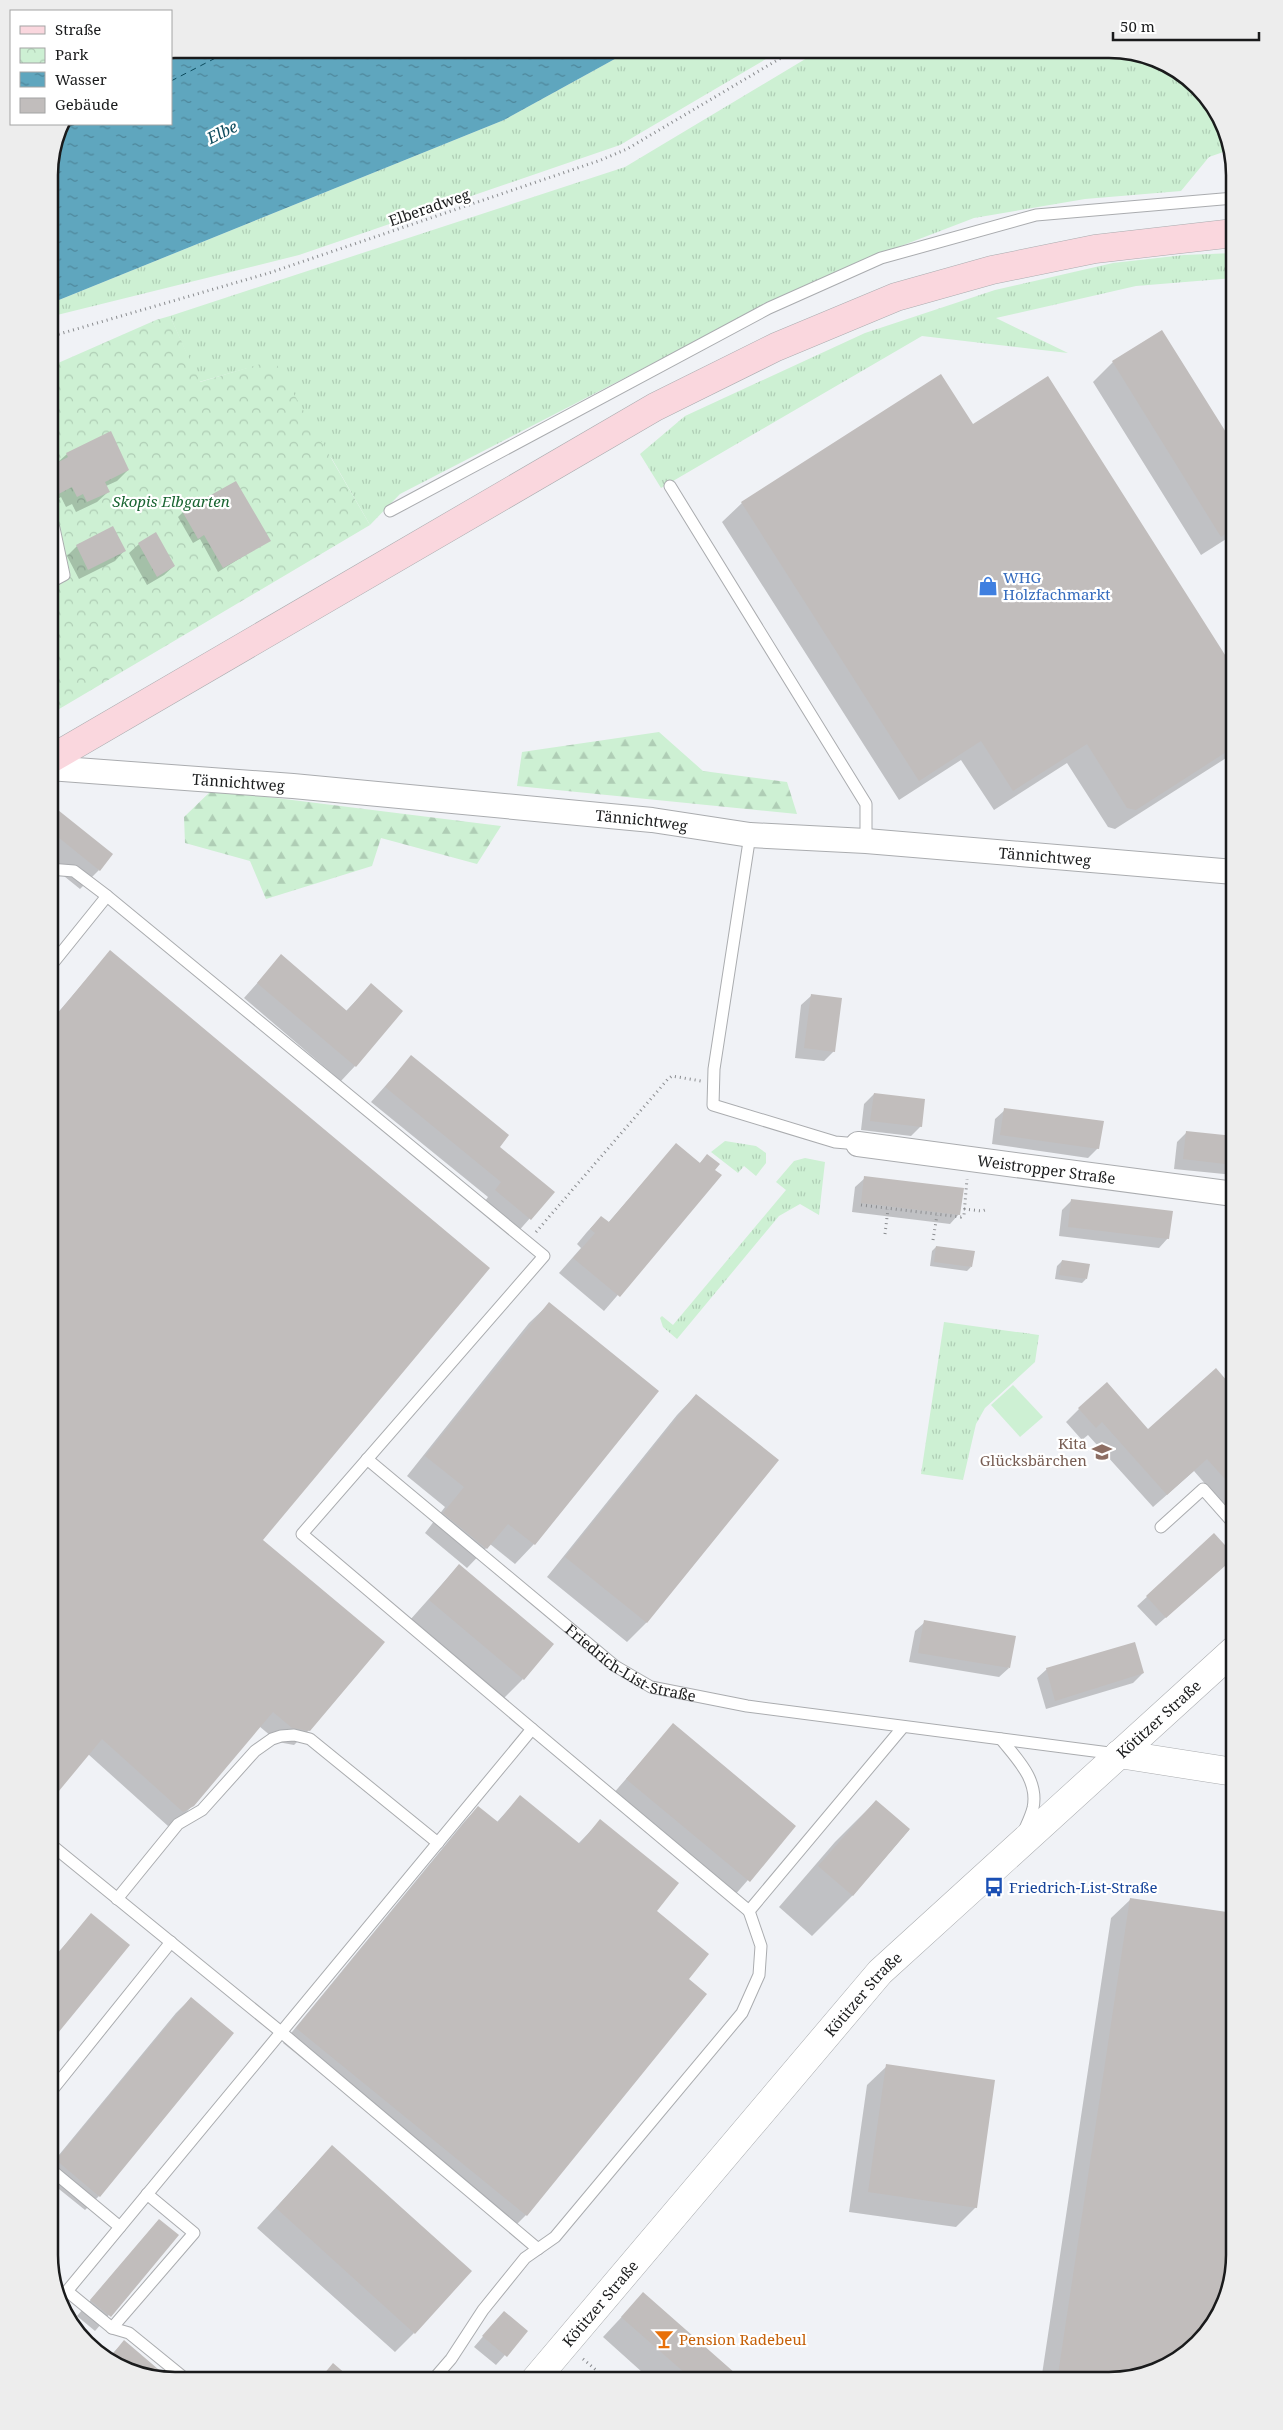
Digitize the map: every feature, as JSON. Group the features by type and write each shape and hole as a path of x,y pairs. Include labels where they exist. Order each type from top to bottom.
{"main road":[{"path":"58,755 654,407 776,347 896,297 992,270 1095,249 1226,234"}],"street":[{"name":"Tännichtweg","path":"58,769 134,773 652,820 750,835 866,841 1226,871"},
{"name":"Weistropper Straße","path":"858,1144 1226,1193"},
{"name":"Kötitzer Straße","path":"542,2372 880,1972 1226,1657"},
{"name":"Friedrich-List-Straße","path":"1119,1754 1226,1771"}],"lane":[{"path":"390,512 769,308 882,258 1036,215 1226,199"},
{"path":"670,486 866,804 866,841"},
{"path":"58,546 64,575 58,578"},
{"path":"750,835 714,1069 713,1105 835,1142 858,1144"},
{"path":"58,870 74,871 107,896 544,1256 302,1534 749,1911 761,1946 759,1975 742,2013 555,2237 524,2258 483,2310 439,2372"},
{"path":"58,957 107,896"},
{"name":"Friedrich-List-Straße","path":"367,1459 615,1666 651,1686 785,1712 1119,1754"},
{"path":"1161,1527 1203,1489 1226,1515"},
{"path":"749,1911 903,1727"},
{"path":"64,2294 532,1729"},
{"path":"117,1899 178,1824 202,1810 256,1751 272,1739 281,1736 294,1735 310,1740 438,1843"},
{"path":"1000,1740 1025,1768 1032,1787 1033,1808 1018,1846"},
{"path":"57,1850 281,2032 538,2249"},
{"path":"57,2084 171,1942"},
{"path":"57,2175 120,2227"},
{"path":"112,2328 194,2233 147,2194"},
{"path":"67,2291 112,2328 129,2333 177,2372"}],"path":[{"name":"Elberadweg","path":"58,333 269,273 602,160 627,149 781,58"},
{"path":"528,1242 668,1079 672,1076 713,1084"},
{"path":"861,1205 961,1217 964,1215 970,1159"},
{"path":"964,1208 982,1211 988,1209"},
{"path":"885,1234 888,1209"},
{"path":"933,1240 937,1214"},
{"path":"588,2363 598,2372"}],"green space":[{"path":"618,57 768,58 620,145 299,255 58,315 58,300 504,120"},
{"path":"808,58 1116,58 1131,60 1146,64 1174,77 1197,97 1217,130 1223,152 1209,157 1181,191 1085,199 974,218 901,246 766,305 400,494 370,525 332,459 248,368 199,382 170,316 625,167"},
{"path":"1226,253 1226,279 1136,286 996,318 1068,353 922,336 661,488 640,454 685,416 865,333 995,290 1113,263 1184,255"},
{"name":"Skopis Elbgarten","path":"170,316 200,382 274,360 370,525 58,710 58,363 156,320"},
{"path":"659,732 703,771 787,782 797,814 517,786 522,752"},
{"path":"212,790 501,826 477,864 381,838 372,866 266,899 250,861 185,843 184,817"},
{"path":"725,1141 756,1146 766,1153 766,1163 756,1176 744,1166 738,1173 711,1152"},
{"path":"805,1158 825,1162 819,1215 800,1204 779,1216 677,1339 663,1327 660,1318 662,1316 673,1325 786,1190 776,1182 794,1161"},
{"path":"944,1322 1039,1335 1035,1362 985,1408 976,1424 963,1480 921,1474"},
{"path":"1013,1385 1043,1417 1020,1437 991,1405"}],"water":[{"name":"Elbe","path":"172,57 618,57 504,120 58,300 58,167 66,130 68,125 172,125"}],"building":[{"path":"1162,330 1226,432 1226,534 1221,537 1112,361"},
{"name":"WHG Holzfachmarkt","path":"941,374 973,424 1048,376 1226,656 1226,752 1136,810 1127,808 1087,744 1013,791 981,741 919,781 741,502"},
{"path":"111,431 129,470 105,482 110,492 87,502 83,494 77,497 72,487 58,494 58,462 68,457 66,453"},
{"path":"236,481 271,541 223,568 204,535 198,539 182,511"},
{"path":"113,526 126,551 88,570 76,545"},
{"path":"156,532 175,566 157,577 138,543"},
{"path":"58,810 113,854 100,871 58,837"},
{"path":"110,950 490,1268 263,1540 385,1642 310,1731 292,1728 273,1712 194,1806 183,1812 102,1739 57,1793 58,1014"},
{"path":"281,954 347,1011 371,983 403,1011 356,1067 257,983"},
{"path":"811,994 842,998 835,1052 804,1048"},
{"path":"411,1055 509,1135 500,1147 555,1192 531,1220 495,1190 501,1182 385,1087"},
{"path":"874,1093 925,1099 922,1127 870,1121"},
{"path":"1004,1108 1104,1121 1099,1149 1000,1135"},
{"path":"1186,1131 1226,1135 1226,1164 1183,1159"},
{"path":"676,1143 700,1163 707,1154 720,1164 715,1170 722,1175 620,1297 573,1258 595,1233 590,1229 601,1216 609,1222"},
{"path":"864,1176 964,1188 960,1215 861,1203"},
{"path":"1071,1199 1173,1211 1169,1239 1068,1227"},
{"path":"936,1246 975,1251 972,1267 934,1262"},
{"path":"1062,1260 1090,1264 1087,1279 1059,1275"},
{"path":"549,1302 659,1391 535,1545 508,1524 487,1549 443,1513 464,1487 425,1456"},
{"path":"1216,1368 1226,1380 1226,1480 1207,1459 1167,1495 1102,1422 1096,1428 1078,1408 1107,1382 1148,1429"},
{"path":"696,1394 779,1460 647,1623 565,1557"},
{"path":"1214,1533 1226,1546 1226,1565 1166,1618 1146,1596"},
{"path":"459,1564 554,1644 524,1680 429,1600"},
{"path":"924,1620 1016,1636 1010,1668 918,1653"},
{"path":"1135,1642 1144,1673 1055,1701 1046,1668"},
{"path":"673,1723 796,1826 750,1882 626,1779"},
{"path":"520,1795 580,1844 600,1819 679,1883 657,1911 709,1954 689,1979 707,1994 527,2216 296,2028 478,1806 498,1822"},
{"path":"876,1800 910,1829 853,1896 818,1866"},
{"path":"1130,1898 1226,1912 1226,2256 1225,2271 1219,2293 1206,2321 1197,2333 1180,2348 1153,2364 1124,2372 1058,2372"},
{"path":"91,1913 130,1945 57,2034 57,1954"},
{"path":"191,1997 234,2033 100,2197 57,2161"},
{"path":"886,2064 995,2080 977,2208 868,2192"},
{"path":"332,2145 472,2271 415,2334 276,2208"},
{"path":"159,2219 179,2235 111,2317 90,2300"},
{"path":"643,2292 734,2372 684,2372 621,2317"},
{"path":"504,2311 528,2331 507,2357 482,2336"},
{"path":"124,2340 160,2371 137,2366 112,2355"},
{"path":"333,2363 344,2372 326,2372"}],"ferry route":[{"path":"172,80 217,57"},
{"path":"68,126 73,125"}],"place":[{"name":"WHG Holzfachmarkt","path":"988,586"},
{"name":"Kita Glücksbärchen","path":"1102,1452"},
{"name":"Friedrich-List-Straße","path":"994,1887"},
{"name":"Pension Radebeul","path":"664,2339"}]}
